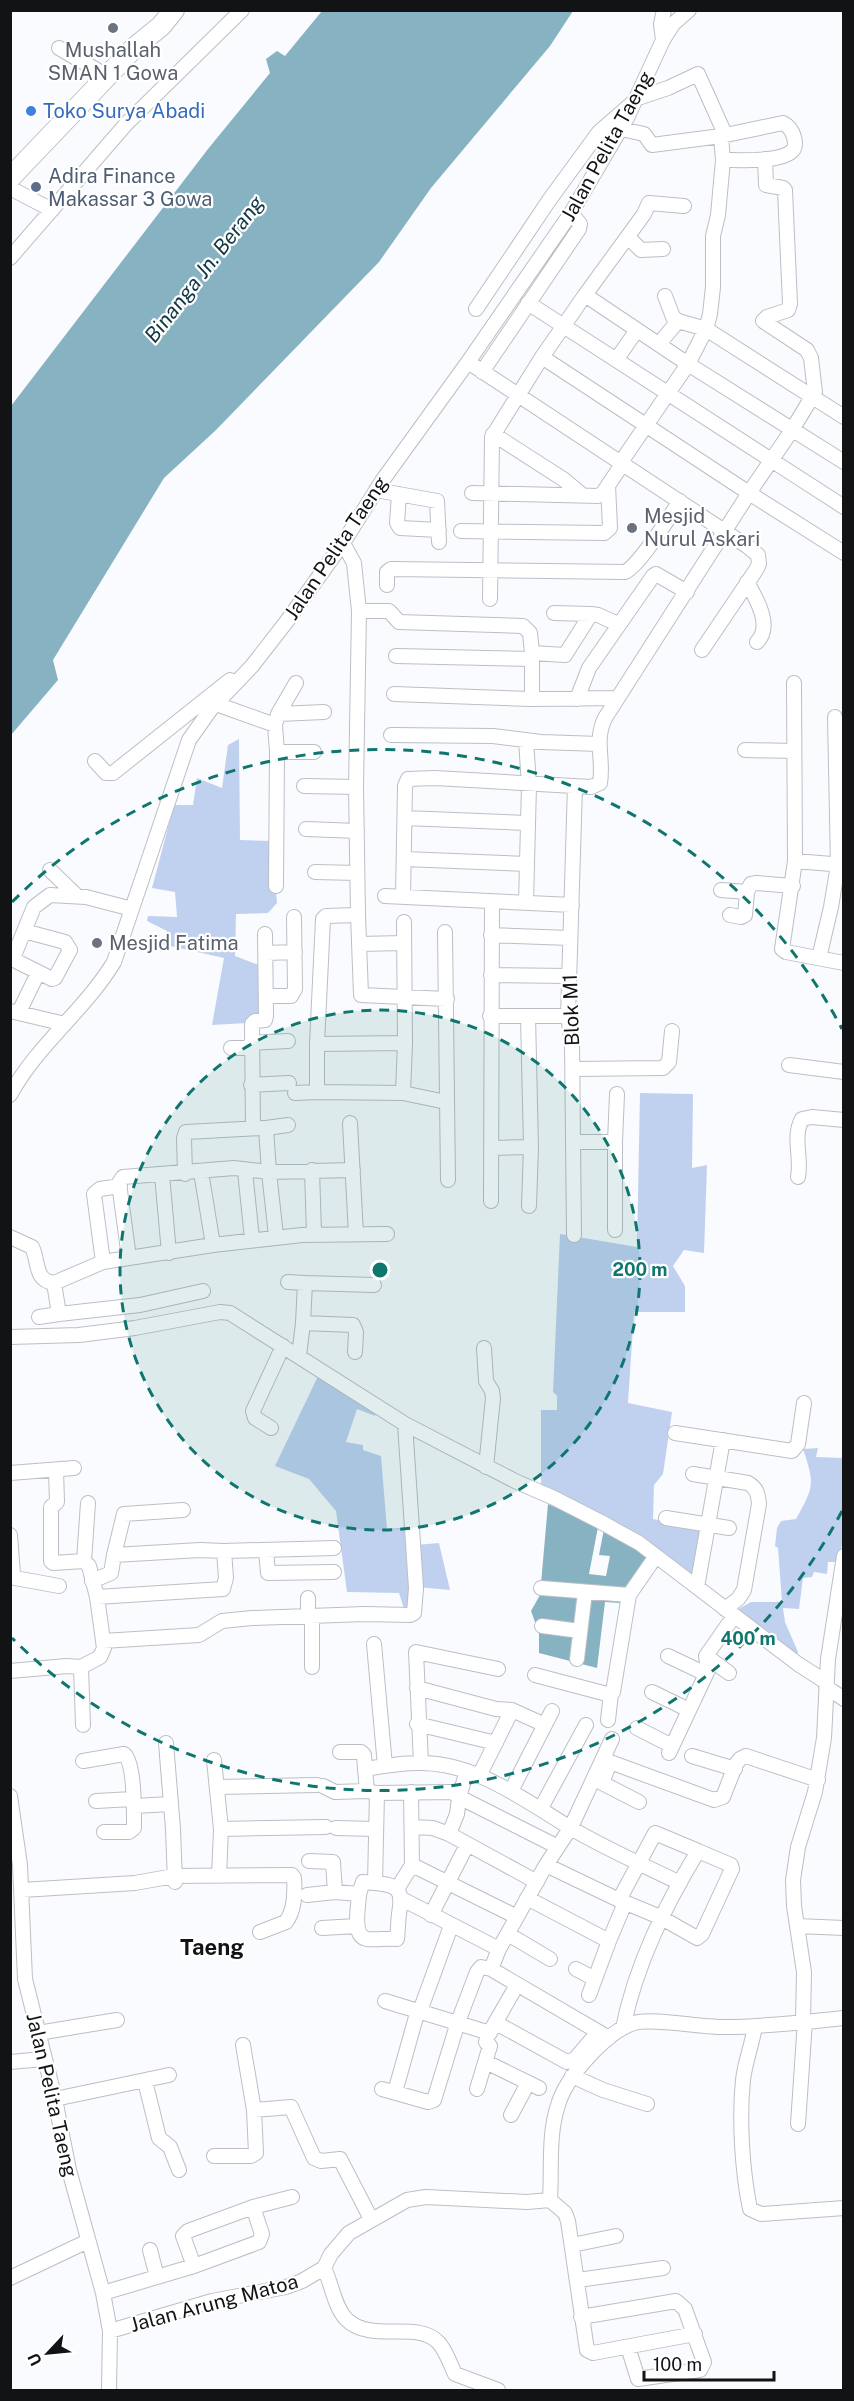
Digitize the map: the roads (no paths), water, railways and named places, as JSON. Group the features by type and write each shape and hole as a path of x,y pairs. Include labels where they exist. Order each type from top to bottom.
{"highway":[{"path":"10,166 108,69 134,48 170,12"},
{"path":"10,178 108,69"}],"street":[{"path":"10,258 127,123 242,10"},
{"path":"663,40 661,24 664,10"},
{"name":"Jalan Pelita Taeng","path":"11,1091 35,1059 102,981 114,962 189,740 216,704 252,666 343,543 376,490 571,213 638,98 663,40 673,24 689,10"},
{"path":"59,48 108,69"},
{"path":"472,493 598,496 608,486 688,364 706,329 713,286 713,236 718,214 723,160 723,135 698,74 676,85 638,98 599,132 550,198 476,309"},
{"path":"621,129 644,134 652,145 786,124 794,134 795,147 780,157 723,160"},
{"path":"403,896 405,786 408,779 435,778 575,786 596,786 600,783 602,770 598,744 601,726 749,493 813,398 813,370 807,350 763,321 767,317 788,310 790,304 785,190 766,185 765,159"},
{"path":"10,189 52,210"},
{"path":"490,599 492,493 490,446 493,434 542,357 628,237 649,203 684,206"},
{"path":"482,372 579,229 580,224 571,213"},
{"path":"628,237 641,250 663,249"},
{"path":"585,295 688,364 843,462"},
{"path":"665,296 673,317 678,321 706,329 843,417"},
{"path":"528,303 843,507"},
{"path":"659,344 678,321"},
{"path":"616,360 637,330"},
{"path":"542,357 843,553"},
{"path":"468,362 747,546 760,559 756,570 702,650"},
{"path":"493,434 563,479 581,494"},
{"path":"461,531 604,533 610,528 611,522 608,486"},
{"path":"376,490 399,494 437,501 439,536 400,528 397,523 399,494"},
{"path":"387,585 387,572 391,568 625,572 646,549 680,501"},
{"path":"343,543 354,563 358,611 356,787 361,995 447,999"},
{"path":"577,699 589,668 655,574 687,592"},
{"path":"747,582 763,621 762,634 757,642"},
{"path":"358,611 389,611 399,622 523,626 530,633 532,653 565,655 591,614"},
{"path":"554,613 598,615 618,624"},
{"path":"396,656 532,659 532,699"},
{"path":"95,761 106,773 113,773 226,682 252,666"},
{"path":"276,886 276,720 296,682"},
{"path":"794,683 795,861 782,949 786,952 843,963"},
{"path":"394,694 532,699 617,698"},
{"path":"216,704 276,720 324,712"},
{"path":"819,958 841,865 839,745 835,717"},
{"path":"391,735 493,736 598,744"},
{"path":"526,740 529,785 526,903"},
{"path":"745,750 794,751"},
{"path":"277,752 314,752"},
{"path":"304,786 356,787"},
{"name":"Blok M1","path":"574,1235 573,1069 568,1016 575,786"},
{"path":"405,818 528,823"},
{"path":"306,829 357,831"},
{"path":"405,859 527,864"},
{"path":"795,861 841,865"},
{"path":"50,870 77,896"},
{"path":"315,872 357,873"},
{"path":"730,915 745,915 747,892 751,884 792,886"},
{"path":"721,890 747,892"},
{"path":"24,930 62,940 70,948 55,978 52,979 12,958 24,930 34,907 44,898 50,895 77,896 132,909"},
{"path":"386,896 572,905"},
{"path":"491,1201 492,902"},
{"path":"317,1092 323,919 326,916 358,915"},
{"path":"266,996 293,994 295,989 294,917"},
{"path":"403,1093 404,922"},
{"path":"445,932 448,1180"},
{"path":"266,934 266,1018 252,1024 251,1085 269,1172 276,1236"},
{"path":"491,935 570,938"},
{"path":"359,944 404,942"},
{"path":"266,952 295,952"},
{"path":"38,973 15,1011 65,1024"},
{"path":"491,975 569,976"},
{"path":"490,1016 568,1016"},
{"path":"528,1016 531,1147 529,1206"},
{"path":"573,1069 663,1068 669,1062 672,1031"},
{"path":"231,1048 288,1041"},
{"path":"317,1044 405,1044"},
{"path":"789,1065 843,1072"},
{"path":"251,1085 317,1092 403,1093 446,1102"},
{"path":"615,1230 617,1094"},
{"path":"798,1177 800,1159 797,1147 802,1119 808,1117 843,1120"},
{"path":"350,1123 356,1234"},
{"path":"184,1174 186,1132 288,1125"},
{"path":"573,1142 615,1142"},
{"path":"491,1148 531,1147"},
{"path":"129,1258 119,1180 123,1177 184,1174 234,1168 244,1171 269,1172 353,1170"},
{"path":"312,1170 314,1234"},
{"path":"244,1171 252,1239"},
{"path":"201,1172 213,1245"},
{"path":"162,1175 169,1253"},
{"path":"103,1262 94,1194 104,1188 120,1186"},
{"path":"10,1236 32,1247 40,1276 46,1282 54,1283 103,1262 252,1239 314,1234 387,1233"},
{"path":"288,1282 374,1285"},
{"path":"54,1283 59,1314"},
{"path":"299,1356 305,1283"},
{"path":"39,1317 140,1305 204,1291"},
{"path":"10,1337 79,1335 135,1328 220,1312 230,1313 246,1321 405,1424 486,1467 613,1528 656,1556 843,1699"},
{"path":"303,1323 353,1325 356,1332 355,1352"},
{"path":"271,1428 255,1418 253,1410 283,1346"},
{"path":"484,1348 486,1379 493,1398 486,1467"},
{"path":"675,1433 792,1451 798,1444 804,1403"},
{"path":"103,1641 199,1635 222,1621 310,1616 410,1615 414,1613 416,1588 405,1424"},
{"path":"697,1587 723,1440"},
{"path":"10,1473 74,1468"},
{"path":"10,1671 81,1667 100,1657 104,1648 97,1597 89,1566 84,1561 53,1563 51,1561 51,1507 57,1502 56,1470"},
{"path":"637,1728 671,1750 708,1670 706,1656 729,1612 744,1590 759,1504 758,1494 753,1486 743,1482 693,1474"},
{"path":"84,1561 88,1503"},
{"path":"92,1581 111,1573 124,1514 183,1510"},
{"path":"666,1518 729,1528"},
{"path":"10,1535 15,1578 60,1586"},
{"path":"114,1555 216,1549 224,1551 334,1548"},
{"path":"266,1550 268,1573 334,1572"},
{"path":"97,1597 223,1589 226,1578 224,1551"},
{"path":"608,1720 629,1595 656,1556"},
{"path":"798,2124 804,2021 804,1972 796,1926 793,1886 798,1847 818,1780 824,1738 832,1622 843,1556"},
{"path":"540,1588 629,1595"},
{"path":"577,1659 585,1592"},
{"path":"308,1598 312,1667"},
{"path":"542,1626 580,1630"},
{"path":"374,1644 385,1766"},
{"path":"421,1763 417,1724 416,1652 498,1669"},
{"path":"668,1656 706,1674"},
{"path":"706,1656 729,1673"},
{"path":"81,1667 83,1725"},
{"path":"535,1676 611,1694"},
{"path":"417,1688 496,1709 512,1710 545,1725"},
{"path":"652,1692 689,1710"},
{"path":"449,1834 459,1797 496,1743 512,1710"},
{"path":"511,1791 552,1711"},
{"path":"417,1724 496,1743"},
{"path":"541,1808 586,1725"},
{"path":"491,1969 516,1917 571,1827 612,1739"},
{"path":"166,1743 171,1804 172,1879"},
{"path":"340,1752 362,1752 372,1792 376,1829 375,1883"},
{"path":"82,1761 124,1754 127,1756 134,1802 134,1828 105,1832"},
{"path":"692,1756 735,1769"},
{"path":"639,1802 602,1783 610,1762 714,1800 725,1794 740,1759 746,1756 818,1780"},
{"path":"213,1760 221,1829 219,1876"},
{"path":"365,1769 421,1763 473,1774 511,1791 571,1827 680,1883"},
{"path":"217,1787 320,1786 335,1792 449,1791 558,1847"},
{"path":"411,1792 412,1865 400,1894 404,1939 364,1938 359,1934 357,1926 359,1894 363,1882 375,1883 392,1885 400,1894 431,1915 499,1949"},
{"name":"Jalan Pelita Taeng","path":"10,1796 15,1860 22,1890 18,1979 38,2033 56,2099 69,2170 104,2293 110,2331 110,2391"},
{"path":"96,1801 171,1804"},
{"path":"221,1829 331,1827 376,1829"},
{"path":"412,1827 433,1828 449,1834 537,1882"},
{"path":"546,1865 622,1902 660,1917 699,1938 732,1869 727,1862 655,1833 622,1902 589,1995"},
{"path":"431,1915 446,1881 467,1845"},
{"path":"623,2028 627,2005 660,1917 698,1851"},
{"path":"309,1861 333,1862 335,1892"},
{"path":"412,1865 516,1917"},
{"path":"22,1890 219,1876 234,1880"},
{"path":"172,1879 234,1880 293,1876 293,1905 286,1922 260,1932"},
{"path":"307,1895 335,1892 359,1894"},
{"path":"527,1898 609,1941"},
{"path":"322,1928 357,1926"},
{"path":"451,1926 389,2091 428,2102 434,2100 458,2022 479,1969 484,1966 603,2035"},
{"path":"796,1926 843,1928"},
{"path":"508,1934 550,1959"},
{"path":"576,1969 595,1979"},
{"path":"477,2089 490,2046 486,2041 517,1985"},
{"path":"386,2001 458,2022 493,2028 567,2062 575,2059 603,2035 641,2021 699,2027 755,2026 843,2018"},
{"path":"38,2033 117,2020"},
{"path":"755,2026 752,2046 743,2075 742,2097 742,2133 750,2209 761,2214 843,2208"},
{"path":"603,2035 563,2090 556,2115 551,2149 550,2200 565,2213 578,2280 585,2347 590,2353 695,2334"},
{"path":"214,2156 254,2155 254,2110 243,2045"},
{"path":"10,2061 44,2059"},
{"path":"486,2062 534,2086 511,2115"},
{"path":"56,2099 169,2075"},
{"path":"572,2076 603,2090 647,2104"},
{"path":"145,2080 159,2135 161,2140 170,2147 178,2170"},
{"path":"254,2110 291,2107 314,2158 321,2161 340,2159 371,2219"},
{"path":"194,2266 185,2244 185,2233 253,2207 292,2197"},
{"name":"Jalan Arung Matoa","path":"110,2331 212,2301 302,2282 324,2268 331,2254 349,2233 399,2204 416,2198 527,2202 550,2200"},
{"path":"104,2293 194,2266 259,2242 262,2234 253,2207"},
{"path":"572,2245 616,2236"},
{"path":"10,2278 88,2241"},
{"path":"150,2250 157,2277"},
{"path":"324,2268 339,2308 349,2322 370,2330 415,2333 432,2337 442,2348 455,2374 498,2391"},
{"path":"578,2280 663,2268"},
{"path":"582,2317 676,2301 683,2305 704,2362 700,2370 638,2379 628,2347"}],"water":[{"name":"Binanga Jn. Berang","path":"322,11 573,11 550,46 431,188 379,262 216,430 164,478 53,660 58,680 11,735 11,406 208,149 270,73 266,59 277,51 285,56"},
{"path":"548,1504 598,1527 589,1574 606,1576 610,1556 599,1555 604,1529 646,1554 649,1560 620,1603 605,1602 597,1668 539,1653 539,1633 531,1611 540,1595"}],"place":[{"name":"Mushallah SMAN 1 Gowa","path":"113,28"},
{"name":"Toko Surya Abadi","path":"31,111"},
{"name":"Adira Finance Makassar 3 Gowa","path":"36,187"},
{"name":"Mesjid Nurul Askari","path":"632,528"},
{"name":"Mesjid Fatima","path":"97,943"}],"district":[{"name":"Taeng","path":"212,1947"}]}
